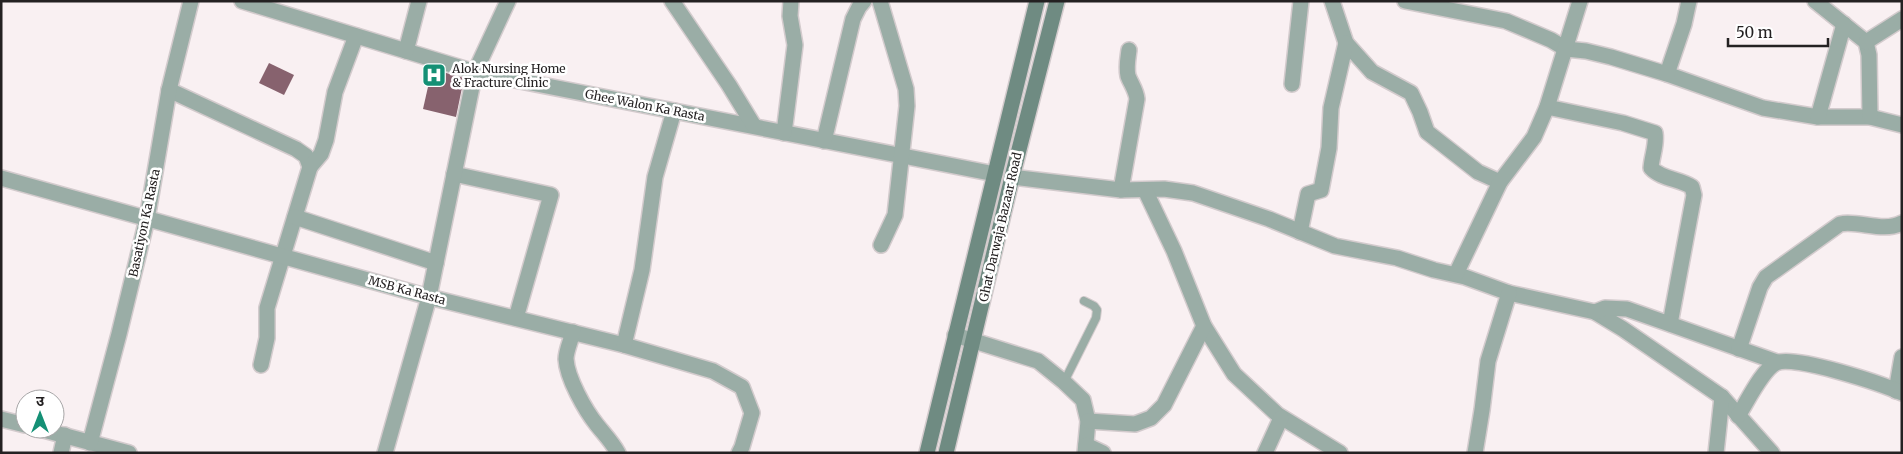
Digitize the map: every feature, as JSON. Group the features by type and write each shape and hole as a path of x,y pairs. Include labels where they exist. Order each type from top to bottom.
{"street":[{"name":"Basatiyon Ka Rasta","path":"90,442 119,334 146,219 169,90 191,1"},
{"name":"Ghee Walon Ka Rasta","path":"242,1 475,72 995,174"},
{"path":"406,52 419,1"},
{"path":"385,453 429,297 475,72 508,1"},
{"path":"672,1 754,126"},
{"path":"784,133 795,45 790,16 791,1"},
{"path":"824,141 853,19 864,1"},
{"path":"880,1 906,89 902,156 895,215 881,246"},
{"path":"927,453 1037,1"},
{"name":"Ghat Darwaja Bazaar Road","path":"946,453 1012,177 1057,1"},
{"path":"1292,84 1301,1"},
{"path":"1332,1 1346,43 1372,72 1411,94 1427,132 1478,172 1500,182"},
{"path":"1405,1 1506,21 1551,40 1566,50 1611,57 1667,74 1763,108 1818,117 1870,117 1902,125"},
{"path":"1456,274 1500,182 1534,137 1547,107 1580,1"},
{"path":"1667,74 1690,1"},
{"path":"1815,1 1866,42 1869,54 1870,117"},
{"path":"1866,42 1902,19"},
{"path":"1818,117 1844,24"},
{"path":"260,365 267,338 267,308 282,255 310,167 321,154 326,140 336,92 356,36"},
{"path":"1300,232 1308,194 1321,190 1329,148 1331,108 1346,43"},
{"path":"1121,190 1137,100 1136,91 1127,68 1129,50"},
{"path":"169,90 296,148 306,156 310,167"},
{"path":"1547,107 1623,123 1654,133 1656,143 1651,168 1661,175 1687,184 1692,188 1694,195 1670,324"},
{"path":"624,345 642,270 655,177 674,110"},
{"path":"454,174 551,195 516,318"},
{"path":"995,174 1121,190 1164,189 1193,193 1247,211 1335,246 1397,258 1434,270 1456,274 1509,294 1595,312 1722,397 1772,453"},
{"name":"MSB Ka Rasta","path":"1,178 429,297 624,345 713,371 742,387 752,413 739,453"},
{"path":"1144,190 1174,251 1204,326 1234,374 1281,418 1340,453"},
{"path":"295,217 436,263"},
{"path":"1739,349 1760,287 1766,277 1840,224 1848,223 1883,227 1902,223"},
{"path":"1475,453 1488,361 1509,294"},
{"path":"1595,312 1605,308 1627,309 1777,362 1790,361 1854,376 1899,392 1902,357"},
{"path":"1088,421 1135,424 1151,418 1164,405 1204,326"},
{"path":"573,332 566,358 570,374 581,400 597,426 612,440 618,453"},
{"path":"955,335 1038,361 1083,400 1088,421 1086,449 1103,453"},
{"path":"1738,416 1766,370 1777,362"},
{"path":"1716,453 1722,397"},
{"path":"1266,453 1281,418"},
{"path":"1,420 15,423"},
{"path":"65,435 129,453"},
{"path":"61,453 64,439"}],"lane":[{"path":"1064,382 1096,318 1097,310 1094,306 1084,301"}],"building":[{"path":"269,63 294,75 284,95 259,83"},
{"path":"432,69 464,78 456,117 423,109"}],"place":[{"name":"Alok Nursing Home & Fracture Clinic","path":"434,75"}]}
